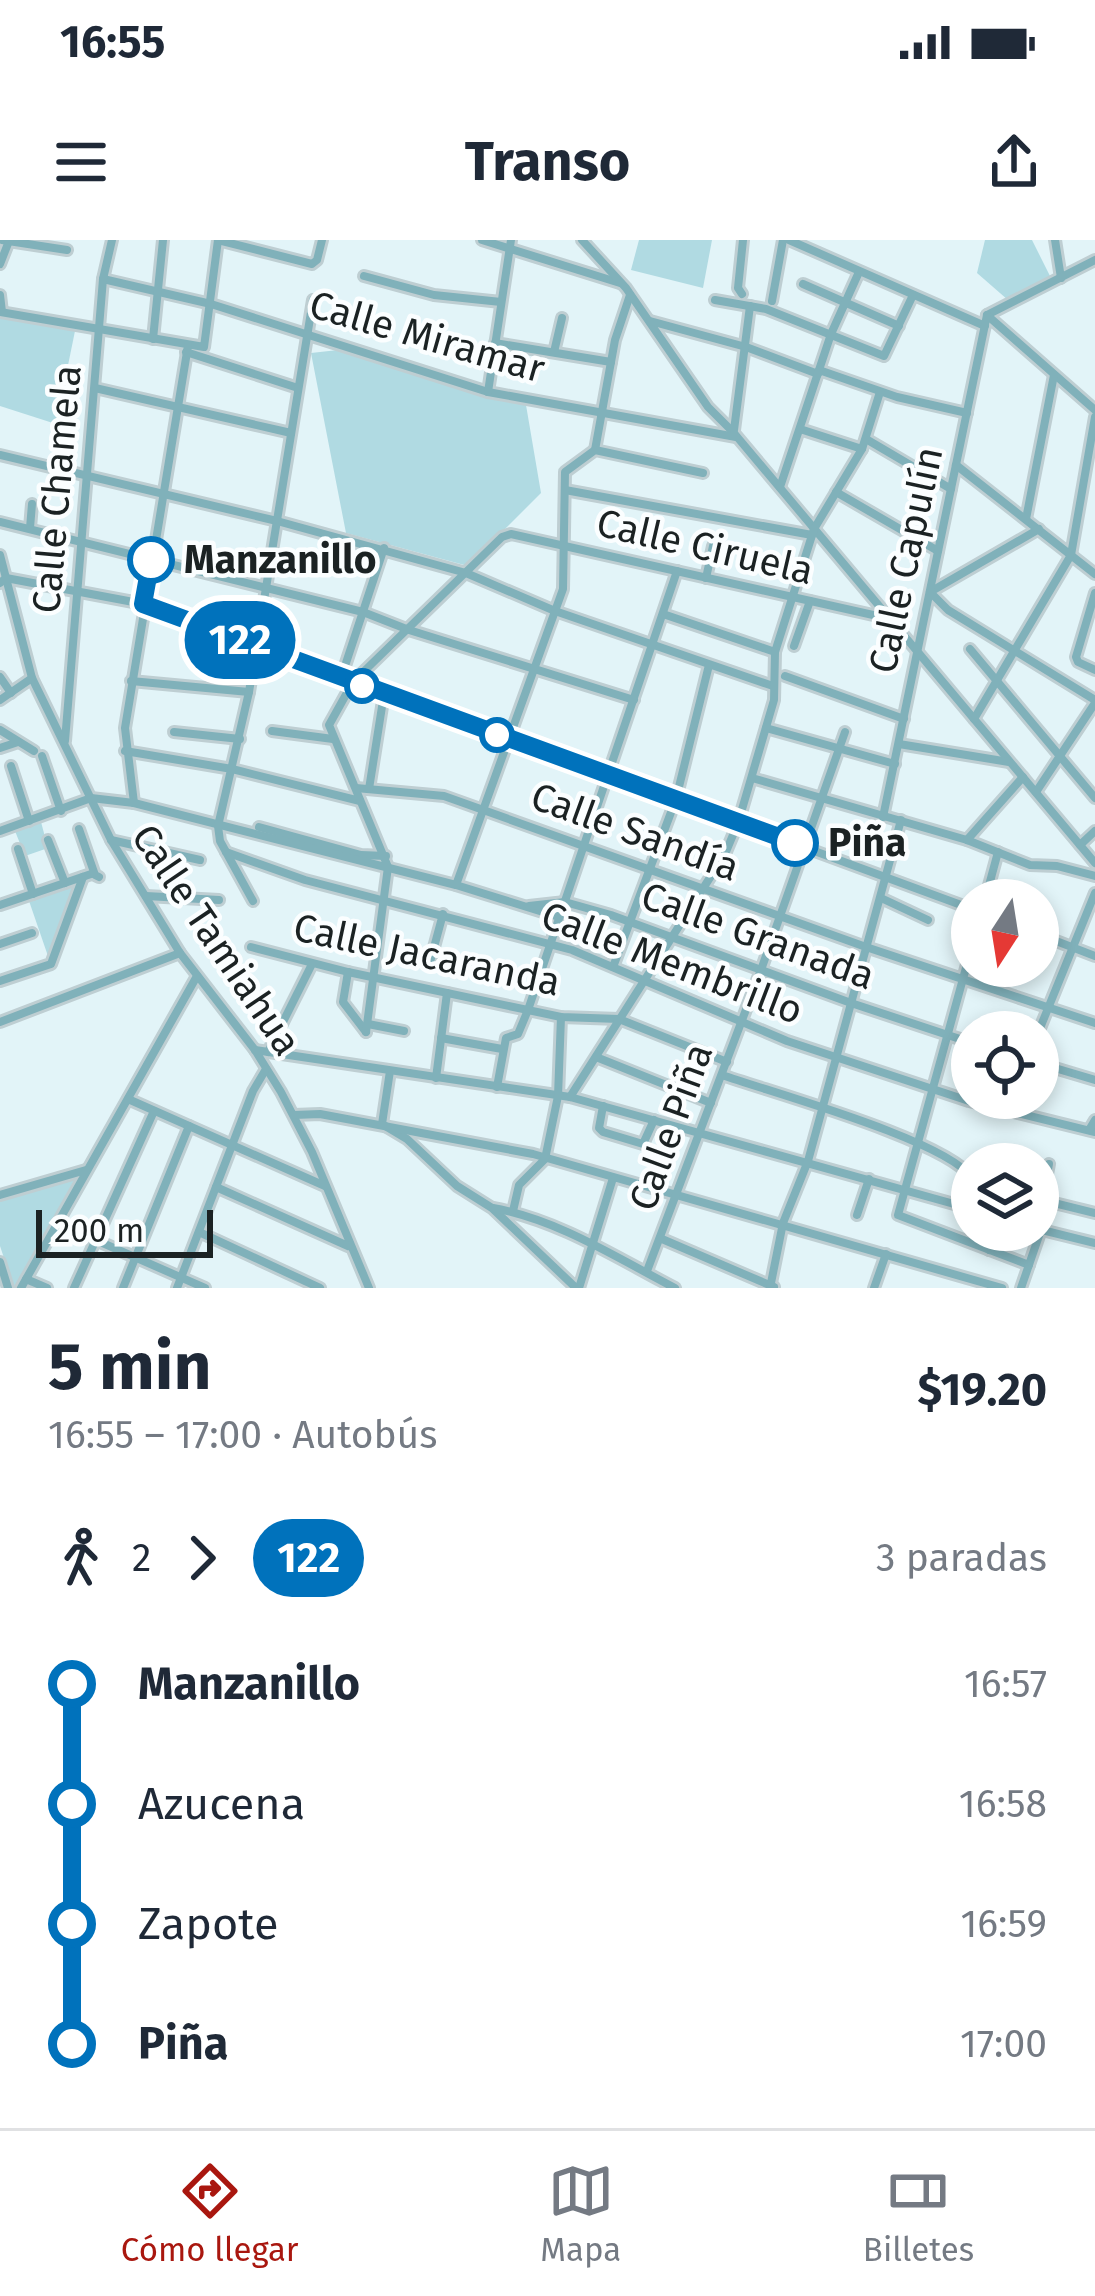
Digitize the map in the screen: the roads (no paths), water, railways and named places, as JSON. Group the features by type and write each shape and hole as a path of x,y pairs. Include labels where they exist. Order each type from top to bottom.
{"street":[{"name":"Calle Chamela","path":"64,743 103,279 112,240"},
{"path":"153,339 163,240"},
{"path":"187,349 204,347 218,240 314,264 322,240"},
{"path":"482,240 510,244 622,283"},
{"path":"582,240 622,283 708,407 1095,863"},
{"path":"593,251 595,240"},
{"path":"742,294 738,288 743,240"},
{"path":"772,301 786,240 985,326"},
{"path":"1055,240 1060,278"},
{"path":"0,264 5,241 67,250"},
{"path":"488,392 510,244"},
{"path":"974,719 1071,555 1095,413 987,315 1095,260"},
{"path":"780,488 831,334 860,272"},
{"path":"364,276 434,295 501,302"},
{"name":"Calle Miramar","path":"103,279 211,304 488,392 735,434"},
{"path":"802,284 899,326"},
{"path":"0,295 1,312 153,339 298,388"},
{"path":"456,885 563,589 565,472 596,450 611,362 630,295"},
{"path":"716,300 750,306 884,356 913,295"},
{"path":"253,901 226,852 218,826 249,692 313,300"},
{"path":"735,434 750,306"},
{"name":"Calle Capulín","path":"883,817 987,315"},
{"path":"554,352 562,319"},
{"path":"650,321 880,392 967,413"},
{"path":"495,343 611,362"},
{"path":"134,803 125,751 131,681 187,349"},
{"path":"1026,519 1054,375"},
{"path":"95,388 291,433"},
{"path":"571,1097 705,889 738,823 774,700 775,652 813,532 864,444 880,392"},
{"path":"800,429 864,444 951,489"},
{"path":"596,450 703,472"},
{"path":"0,455 384,548 466,573 555,611 773,686"},
{"path":"956,465 1095,574"},
{"path":"565,490 813,532"},
{"path":"836,492 938,551"},
{"path":"30,528 32,504"},
{"path":"0,522 363,611 409,630 634,700"},
{"path":"1036,792 1095,702 948,610 930,592 1039,530"},
{"name":"Calle Ciruela","path":"466,573 506,534 891,620"},
{"path":"706,578 713,546"},
{"path":"341,678 384,548"},
{"name":"Calle Tamiahua","path":"0,555 32,678 111,840 180,953 255,1050 294,1115 365,1286"},
{"path":"496,1087 506,1036 518,1034 528,1010 677,571"},
{"path":"367,1028 388,867 329,729 353,682 466,573"},
{"path":"3,580 80,589 143,604 951,901"},
{"path":"1095,593 1076,660 1095,670"},
{"path":"794,646 810,601"},
{"path":"663,614 775,652"},
{"path":"970,649 1095,798"},
{"path":"613,968 676,799 709,665"},
{"path":"785,676 904,719"},
{"path":"0,677 10,693"},
{"path":"0,700 32,678"},
{"path":"131,681 249,692"},
{"path":"369,789 384,694"},
{"path":"766,728 895,764"},
{"path":"0,730 38,754 61,811"},
{"path":"272,731 334,740"},
{"path":"174,732 240,739"},
{"name":"Calle Piña","path":"647,1271 845,732"},
{"path":"0,748 20,742"},
{"path":"899,744 1011,762"},
{"path":"125,751 232,769 362,802"},
{"path":"11,766 29,821"},
{"path":"967,840 1023,777"},
{"path":"752,778 967,840 1030,865 1058,866 1095,876"},
{"name":"Calle Sandía","path":"356,788 426,791 483,809 951,977"},
{"path":"0,831 91,798"},
{"name":"Calle Granada","path":"91,798 134,803 388,867 559,917"},
{"path":"662,1239 772,1287 783,1223 808,1161 901,820"},
{"path":"260,827 361,855 386,856"},
{"path":"0,903 97,875 79,829"},
{"path":"1080,845 1095,831"},
{"path":"48,840 65,883"},
{"path":"111,840 200,860"},
{"path":"18,849 33,894"},
{"name":"Calle Membrillo","path":"226,852 305,880 550,944 837,1058 951,1095"},
{"path":"991,879 998,852"},
{"path":"0,981 51,964 83,877"},
{"path":"1047,1011 1095,893"},
{"path":"146,896 219,900"},
{"path":"881,898 928,920"},
{"name":"Calle Granada","path":"522,907 565,902 951,1036"},
{"path":"430,962 443,914"},
{"path":"0,944 32,933"},
{"path":"1059,942 1095,956"},
{"name":"Calle Jacaranda","path":"251,947 348,973 561,1017 619,1019 727,1061"},
{"path":"0,1020 180,953"},
{"path":"268,1052 312,964"},
{"path":"348,973 343,1002 367,1028 404,1031"},
{"path":"47,1288 23,1284 198,975"},
{"path":"951,1236 898,1216 960,987"},
{"name":"Calle Sandía","path":"982,987 1095,1023"},
{"path":"436,1078 447,993"},
{"path":"512,1211 519,1185 545,1159 558,1096 561,1017"},
{"path":"441,1038 502,1049"},
{"path":"255,1050 571,1097 951,1202"},
{"path":"596,1057 711,1103"},
{"path":"179,1283 253,1090 266,1069"},
{"path":"1059,1070 1095,1081"},
{"path":"382,1124 390,1071"},
{"path":"722,1075 951,1160"},
{"path":"128,1099 326,1186"},
{"path":"603,1106 599,1130 622,1138 645,1143 654,1120"},
{"path":"74,1288 154,1111"},
{"path":"294,1115 320,1114 382,1124 545,1159 1001,1288"},
{"name":"Calle Membrillo","path":"1044,1119 1092,1131"},
{"path":"1092,1131 1095,1120"},
{"path":"382,1124 491,1208 574,1287 614,1178"},
{"path":"123,1288 189,1126"},
{"path":"0,1195 88,1169"},
{"path":"857,1215 869,1179"},
{"path":"216,1187 349,1246"},
{"path":"1059,1204 1095,1213"},
{"path":"491,1208 512,1211 592,1245 676,1288"},
{"path":"57,1223 179,1283 205,1288"},
{"path":"199,1232 320,1288"},
{"path":"1059,1234 1095,1243"},
{"path":"992,1251 1029,1264"},
{"path":"1021,1288 1033,1251"},
{"path":"874,1288 886,1254"},
{"path":"0,1262 8,1288"}],"place":[{"name":"Manzanillo","path":"151,560"},
{"name":"Piña","path":"795,843"}]}
